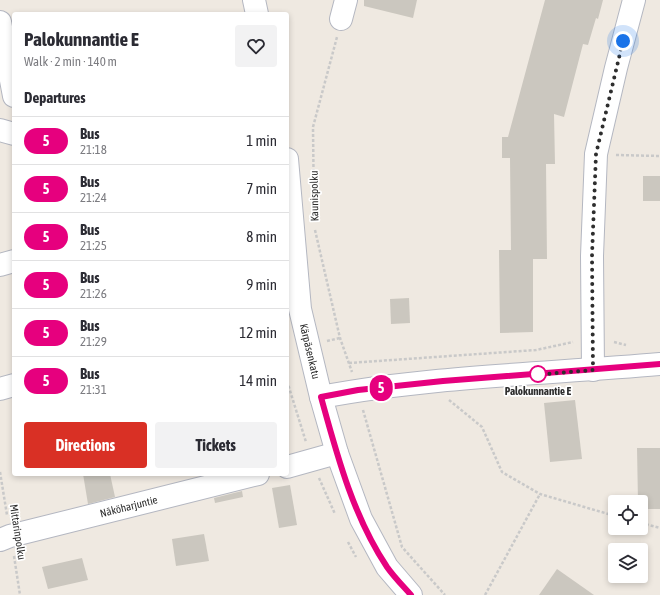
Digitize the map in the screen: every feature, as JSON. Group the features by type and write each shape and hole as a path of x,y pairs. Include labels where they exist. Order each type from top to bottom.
{"street":[{"path":"254,0 257,12"},
{"path":"593,370 592,340 596,154 634,0"},
{"path":"0,22 12,85"},
{"path":"0,130 12,133"},
{"name":"Kärpäsenkatu","path":"289,209 293,310 337,453 361,519 388,567 411,595"},
{"path":"0,265 12,262"},
{"path":"321,397 358,390 443,381 660,364"},
{"path":"0,389 12,386"},
{"path":"289,466 337,453"},
{"name":"Näköharjuntie","path":"5,538 250,476"}],"path":[{"name":"Kaunispolku","path":"314,219 313,127 344,10"},
{"path":"596,154 660,156"},
{"name":"Kaunispolku","path":"314,227 337,324 358,390 402,547 445,595"},
{"path":"349,363 536,350 562,346 576,340 608,340 629,345"},
{"path":"446,398 482,428 502,472 540,494 608,514"},
{"name":"Mittarinpolku","path":"0,472 5,538 20,595"},
{"path":"485,595 540,494"},
{"path":"648,525 660,528"}],"building":[{"path":"364,0 417,0 413,18 364,6"},
{"path":"545,0 603,0 598,19 596,18 588,45 583,44 564,117 554,114 555,164 546,164 547,259 533,259 533,332 500,333 499,250 511,250 510,158 502,158 502,137 508,137"},
{"path":"643,176 660,176 660,201 643,201"},
{"path":"409,298 410,323 391,324 390,299"},
{"path":"575,400 582,459 550,462 544,403"},
{"path":"637,448 660,448 660,509 648,509 648,495 638,495"},
{"path":"83,476 110,476 115,497 88,504"},
{"path":"290,485 297,525 279,528 272,488"},
{"path":"242,491 243,497 215,503 214,498"},
{"path":"204,534 209,561 176,566 172,539"},
{"path":"82,558 88,580 48,589 42,567"},
{"path":"557,569 594,595 539,595"}],"bus line":[{"name":"5","path":"411,595 388,567 361,519 337,453 321,397 358,390 443,381 660,364"}],"place":[{"name":"Palokunnantie E","path":"538,374"}],"route":[{"path":"538,374 533,375 593,370 592,256 596,154 623,41"}]}
